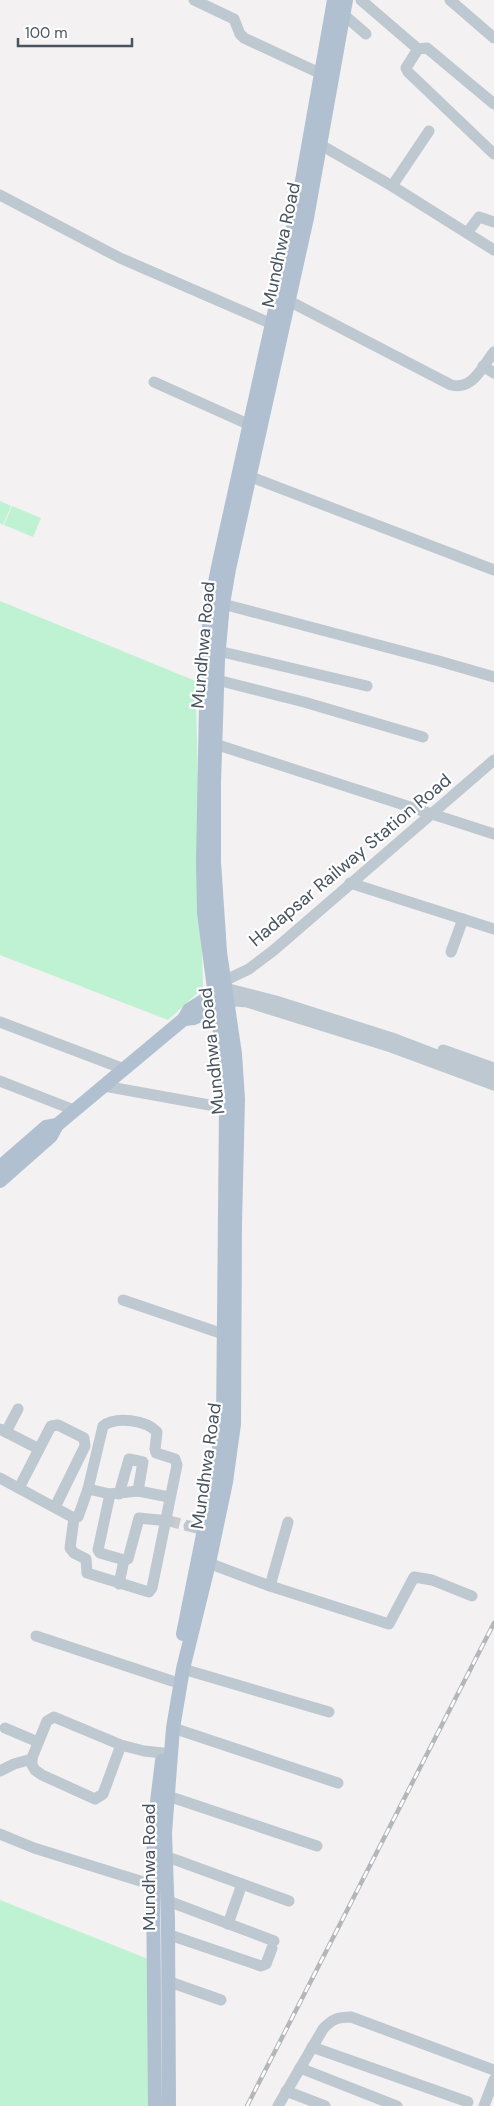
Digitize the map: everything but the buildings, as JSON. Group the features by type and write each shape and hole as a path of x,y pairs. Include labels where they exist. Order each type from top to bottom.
{"main road":[{"name":"Mundhwa Road","path":"169,2106 168,1982 163,1937 164,1899 167,1896 165,1833 168,1796 174,1728 183,1669 204,1561 204,1530 228,1424 223,1334 231,1180 238,1099 234,1054 204,913 202,862 214,656 229,569 251,477 296,215 326,76 333,35 334,0"},
{"name":"Mundhwa Road","path":"333,35 343,14 346,0"},
{"name":"Mundhwa Road","path":"155,2106 154,1826 172,1681 226,1482 235,1224 226,1108 214,870 217,680 211,602 250,425 278,326 289,301 321,145 326,76"},
{"path":"0,1181 52,1136 58,1125 74,1110 184,1019 194,1018 221,995"},
{"path":"0,1167 46,1127 58,1125"},
{"path":"153,1902 157,1906 163,1937 163,2106"},
{"path":"159,2106 163,1937"}],"street":[{"path":"194,0 234,19 240,34 244,38 326,76"},
{"path":"361,0 418,49 427,48 433,52 494,104"},
{"path":"450,0 494,38"},
{"path":"343,14 366,34"},
{"path":"418,49 406,68 408,72 494,154"},
{"path":"392,186 429,131"},
{"path":"321,145 392,186 494,250"},
{"path":"0,195 120,258 278,326"},
{"path":"467,233 480,217 494,222"},
{"path":"289,301 451,385 460,387 469,384 494,352"},
{"path":"483,366 494,373"},
{"path":"154,382 250,425"},
{"path":"251,477 494,570"},
{"path":"223,604 494,677"},
{"path":"214,656 367,686"},
{"path":"217,680 304,702 423,737"},
{"path":"216,744 494,834"},
{"name":"Hadapsar Railway Station Road","path":"221,995 249,968 274,950 494,760"},
{"path":"350,883 494,929"},
{"path":"451,952 462,919"},
{"path":"221,995 276,1001 336,1021 494,1085"},
{"path":"221,995 355,1036 391,1043 494,1077"},
{"path":"336,1021 361,1022 494,1068"},
{"path":"0,1022 124,1069"},
{"path":"355,1036 373,1048 494,1092"},
{"path":"0,1081 74,1110"},
{"path":"104,1086 226,1108"},
{"path":"123,1300 223,1334"},
{"path":"18,1409 3,1430 39,1449"},
{"path":"120,1419 153,1428 157,1432 156,1453 175,1460 177,1465 169,1497 167,1520 152,1588 149,1592 88,1573 86,1559 74,1553 70,1548 74,1518 79,1516 88,1489 101,1431 109,1422 120,1419"},
{"path":"20,1488 51,1426 54,1424 84,1438 86,1442 55,1507"},
{"path":"124,1560 104,1555 98,1550 114,1494 129,1459 143,1462 138,1491"},
{"path":"0,1478 74,1518"},
{"path":"88,1489 114,1494 138,1491 169,1497"},
{"path":"119,1584 124,1560 130,1556 139,1518 167,1520"},
{"path":"270,1586 288,1522"},
{"path":"190,1526 204,1530"},
{"path":"204,1561 270,1586 388,1624 414,1577 432,1580 472,1596"},
{"path":"36,1636 172,1681"},
{"path":"183,1669 329,1712"},
{"path":"121,1745 103,1794 95,1799 42,1775 36,1770 32,1759 47,1721 54,1717 121,1745 144,1751 163,1753"},
{"path":"5,1728 38,1742"},
{"path":"174,1728 338,1783"},
{"path":"0,1771 14,1764 32,1759"},
{"path":"168,1796 317,1846"},
{"path":"0,1834 34,1848 153,1885"},
{"path":"165,1856 289,1902"},
{"path":"228,1924 242,1884"},
{"path":"163,1937 261,1966 266,1964 273,1944 167,1896"},
{"path":"168,1982 221,2000"},
{"path":"278,2106 323,2029 332,2019 351,2016 494,2070"},
{"path":"312,2047 468,2102"},
{"path":"300,2068 397,2106"},
{"path":"484,2106 494,2080"},
{"path":"286,2091 325,2106"}],"green space":[{"path":"0,501 11,506 3,525 0,523"},
{"path":"12,506 41,518 33,537 4,525"},
{"path":"0,601 198,682 196,703 203,988 168,1020 0,955"},
{"path":"0,1900 153,1961 149,2106 0,2106"}],"tunnel":[{"path":"169,1521 189,1526"}],"railway":[{"path":"247,2106 494,1623"}]}
